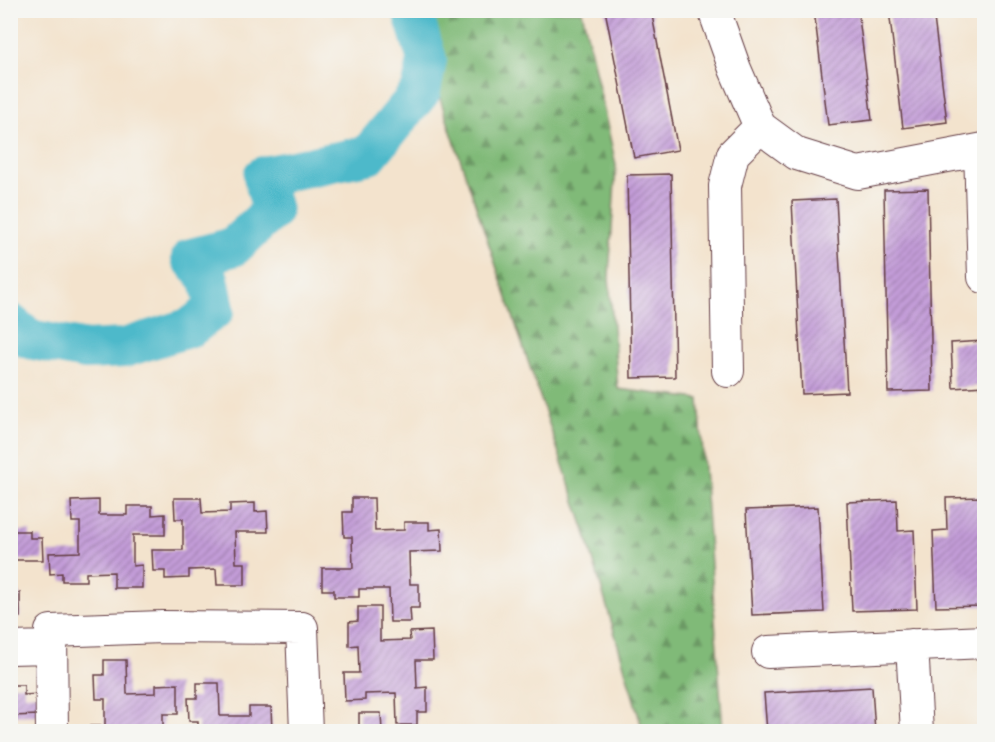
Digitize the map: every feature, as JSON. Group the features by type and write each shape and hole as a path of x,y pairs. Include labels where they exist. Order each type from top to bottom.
{"street":[{"path":"714,10 735,69 760,126 797,154 858,173 982,149 984,276"},
{"path":"728,371 725,186 733,154 760,126"},
{"path":"52,732 51,632 162,627 302,628 306,732"},
{"path":"768,652 984,642"},
{"path":"912,645 917,732"},
{"path":"10,648 51,647"}],"green space":[{"path":"431,11 582,11 616,165 609,277 618,389 699,399 723,731 643,731 584,528 427,60"}],"building":[{"path":"605,10 651,10 678,150 634,158"},
{"path":"814,10 858,10 872,120 828,125"},
{"path":"889,10 933,10 947,122 903,128"},
{"path":"671,174 675,377 631,378 627,175"},
{"path":"928,189 932,391 888,392 884,190"},
{"path":"836,199 847,392 802,394 792,201"},
{"path":"984,341 984,386 953,388 951,343"},
{"path":"984,497 984,606 936,607 933,531 947,530 946,498"},
{"path":"174,498 201,498 202,513 230,512 230,504 255,503 255,512 267,511 268,532 235,532 236,563 245,563 245,585 217,585 216,569 189,570 189,578 165,579 165,571 153,571 152,550 183,550 183,519 175,519"},
{"path":"352,498 374,498 375,531 404,530 404,522 429,522 429,530 441,529 442,551 409,552 410,584 419,584 419,608 410,608 411,622 390,622 389,589 359,589 359,597 334,597 334,590 322,590 322,568 353,568 352,537 344,537 343,512 352,512"},
{"path":"99,500 99,515 127,515 127,506 152,506 152,515 165,514 165,535 133,535 133,566 142,565 142,588 114,588 114,572 86,573 86,581 62,581 62,573 50,574 49,553 80,552 80,522 72,522 71,501"},
{"path":"897,500 898,531 914,530 917,609 852,611 847,502"},
{"path":"818,507 824,612 752,615 746,510"},
{"path":"10,531 30,531 30,538 42,538 43,560 10,560"},
{"path":"10,593 20,593 20,617 10,617"},
{"path":"358,607 380,607 380,641 410,640 409,632 432,631 433,660 416,660 417,688 427,687 427,712 417,712 417,725 397,725 396,693 365,694 365,700 345,701 344,673 359,673 358,645 349,646 349,622 358,621"},
{"path":"104,660 126,660 127,694 156,693 156,685 178,684 178,714 163,714 163,732 91,732 90,726 105,726 105,699 96,699 95,675 104,675"},
{"path":"197,683 219,683 220,716 249,716 249,707 271,707 272,732 198,732 198,721 189,721 188,698 197,698"},
{"path":"10,685 24,685 24,695 39,694 40,715 10,716"},
{"path":"872,687 875,732 767,732 764,693"},
{"path":"359,713 381,713 382,732 351,732 351,728 359,727"}],"waterway":[{"path":"10,323 29,339 86,350 124,348 191,327 215,309 209,279 191,258 233,247 272,211 263,176 368,155 421,91 427,60 412,10"}]}
